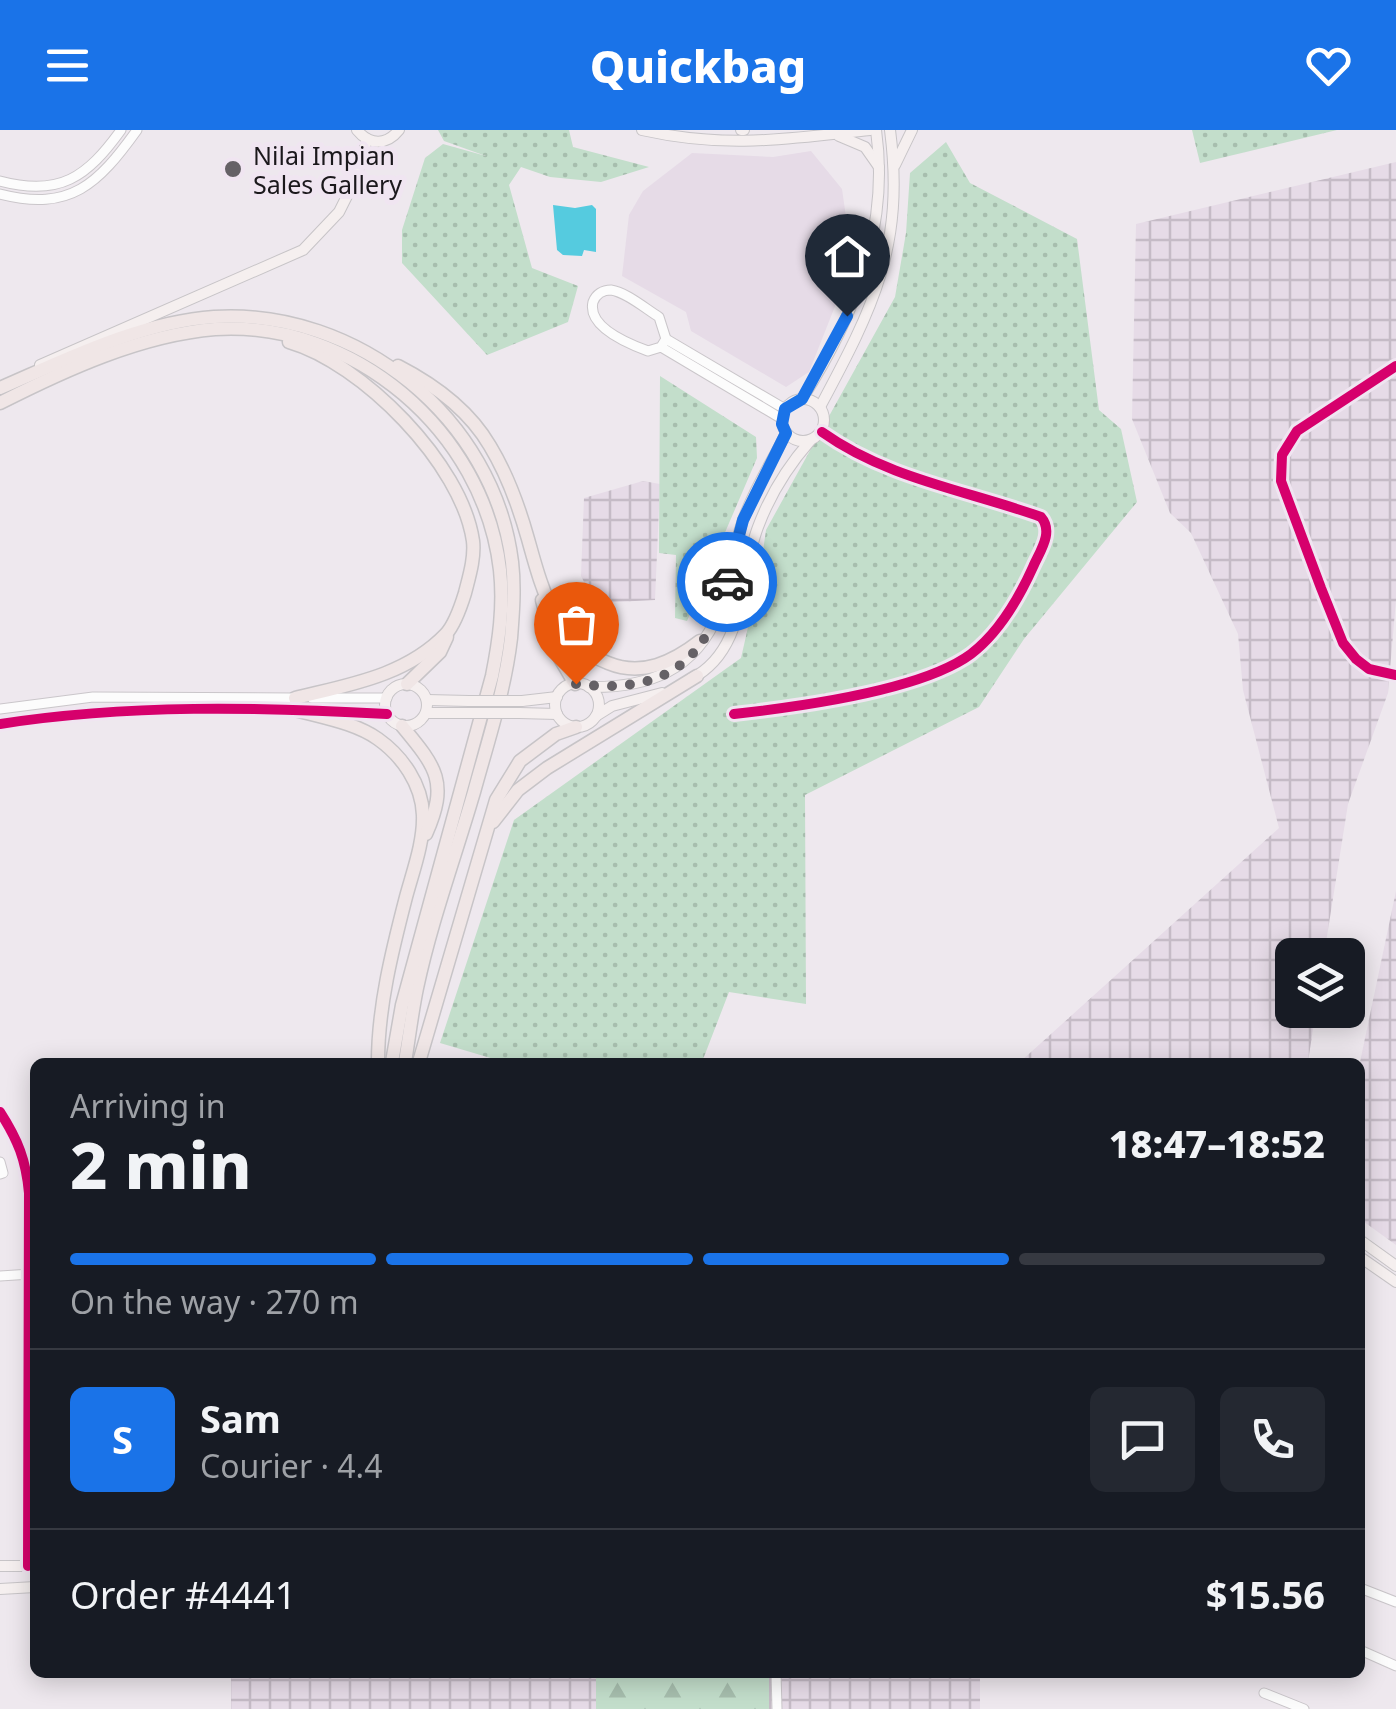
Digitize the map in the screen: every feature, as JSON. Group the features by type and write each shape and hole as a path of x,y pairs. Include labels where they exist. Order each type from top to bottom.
{"highway":[{"path":"5,386 125,337 180,321 215,317 302,324 420,377 456,404 491,447 515,499 555,650 582,686"},
{"path":"0,402 148,341 216,329 263,330 332,348 392,384 442,433 473,484 487,516 499,566 500,626 492,676 402,1005 393,1058"},
{"path":"263,330 352,374 433,454 465,508 474,544 466,588 440,652 407,684"},
{"path":"373,355 428,398 464,441 495,502 512,564 513,606 506,672 417,986 406,1058"},
{"path":"538,578 565,632 579,647 616,666 638,669 658,665 678,658 700,641"},
{"path":"293,704 410,663 450,630"},
{"path":"486,831 518,790 547,768 697,676"},
{"path":"293,704 361,729 393,752 418,788 424,816 419,850 383,1000 378,1058"},
{"path":"402,726 431,763 440,786 437,809 419,850"},
{"path":"420,1058 496,800 520,761 556,734 576,727"}],"main road":[{"path":"358,130 367,139 388,140 400,130"},
{"path":"520,707 557,697 564,688 623,688 670,673 688,658 718,614 743,520 786,433 784,414 802,399 820,371 856,296 877,222 880,167 873,130 742,144 682,139 642,130"},
{"path":"820,407 879,288 893,222 895,166 890,130"},
{"path":"895,166 912,130"},
{"path":"832,134 865,147 880,167"},
{"path":"5,386 54,356 303,250 339,212 356,178 367,139"},
{"path":"557,697 557,714 564,723 576,727 588,724 612,706 659,694 697,676 719,656 730,640 757,530 792,462 822,432 825,419 820,407 802,399"},
{"path":"786,433 797,440 810,440"},
{"path":"407,684 420,689 426,707 416,724 402,726 387,714 386,698 395,688 407,684"},
{"path":"582,686 597,697 596,716"},
{"path":"426,707 520,707 557,714"},
{"path":"1365,1244 1396,1266"},
{"path":"1365,1261 1396,1282"},
{"path":"0,1566 30,1566"},
{"path":"0,1589 30,1588"}],"street":[{"path":"0,181 46,188 70,180 93,167 121,130"},
{"path":"0,194 32,200 73,195 110,167 137,130"},
{"path":"664,343 648,351 608,330 596,319 594,298 615,290 659,317 664,343 784,414"},
{"path":"1396,366 1297,431 1288,442 1280,468 1285,495 1343,643 1368,669 1396,675"},
{"path":"734,714 800,707 885,688 969,656 1020,596 1047,534 1041,518 895,472 849,451 822,432"},
{"path":"0,708 112,696 293,704 387,714"},
{"path":"0,724 87,712 386,698"},
{"path":"0,1112 20,1142 26,1163 30,1274 0,1276"},
{"path":"0,1162 0,1174"},
{"path":"1365,1590 1396,1602"},
{"path":"1365,1652 1396,1666"},
{"path":"776,1678 777,1709"},
{"path":"1264,1693 1304,1709"}],"shaded area":[{"path":"811,151 842,189 848,231 843,286 809,372 786,387 691,331 686,312 622,276 629,215 643,191 692,153 773,157"},
{"path":"1396,162 1396,600 1388,693 1348,804 1327,938 1275,938 1275,1028 1313,1028 1309,1058 1024,1058 1279,828 1243,690 1238,634 1191,533 1170,513 1132,419 1136,224"},
{"path":"643,481 660,484 655,600 595,603 581,576 584,498"},
{"path":"1396,891 1396,1245 1365,1223 1365,1058 1361,1058"},
{"path":"231,1678 980,1678 980,1709 231,1709"}],"green space":[{"path":"438,130 569,130 573,147 649,167 601,182 550,177 521,167 509,185 532,268 578,286 568,322 487,355 402,263 402,230 425,158 443,144 486,156 444,141"},
{"path":"1192,130 1337,130 1200,163"},
{"path":"946,142 970,183 1077,239 1099,410 1121,429 1137,502 1024,639 979,707 805,795 806,1004 729,992 704,1058 491,1058 440,1043 514,820 741,658 766,530 895,297 906,233 910,173"},
{"path":"660,376 756,437 757,458 687,621 675,618 676,555 659,553"},
{"path":"596,1678 769,1678 769,1709 596,1709"}],"water":[{"path":"553,205 592,205 596,209 596,252 584,250 582,256 563,255 557,250"}],"cycle path":[{"path":"1396,366 1297,431 1282,455 1281,481 1343,643 1369,669 1396,675"},
{"path":"734,714 857,695 949,667 971,654 1000,625 1044,542 1046,529 1041,517 901,472 822,432"},
{"path":"0,724 96,713 194,709 387,714"},
{"path":"0,1112 20,1151 29,1193 28,1566"}],"way so far":[{"path":"576,684 623,688 670,673 688,658 711,627 727,582"}],"place":[{"name":"Nilai Impian Sales Gallery","path":"233,169"}],"route":[{"path":"727,582 743,520 786,433 782,424 785,409 802,399 847,316"}]}
